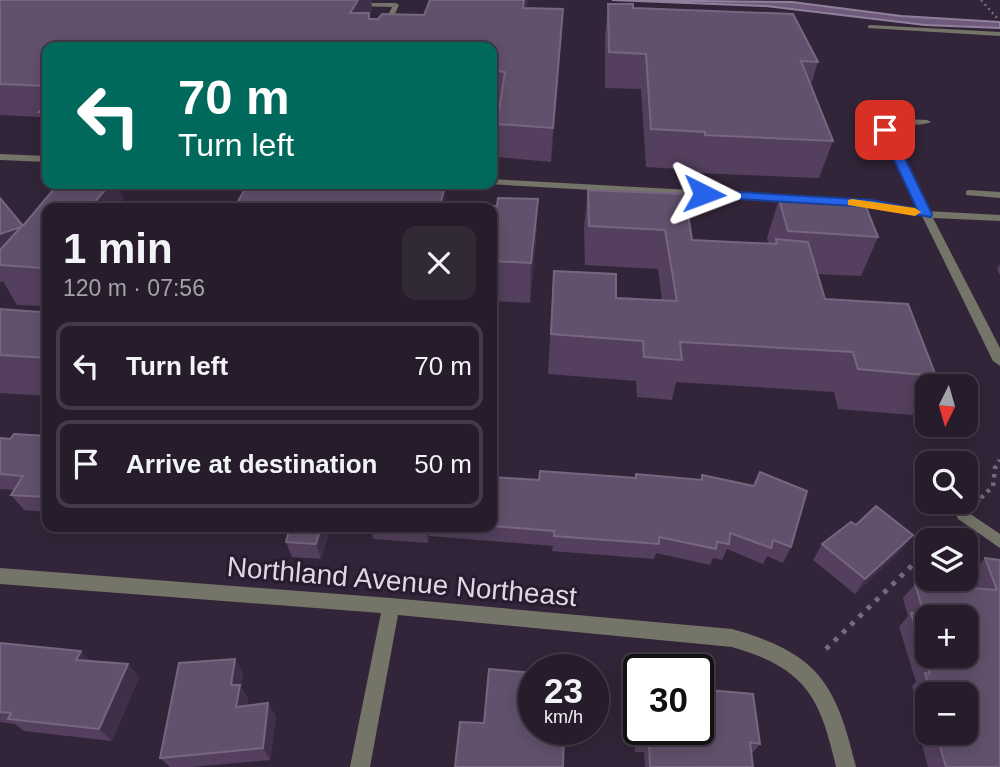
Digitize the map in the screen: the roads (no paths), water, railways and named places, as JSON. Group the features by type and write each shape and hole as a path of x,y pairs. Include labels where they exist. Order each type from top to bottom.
{"street":[{"path":"0,157 42,159"},
{"path":"497,182 872,203 926,214 1000,218"},
{"path":"926,214 995,343 1000,361"},
{"name":"Northland Avenue Northeast","path":"0,576 391,606 732,638 762,645 795,662 821,693 838,731 846,767"},
{"path":"360,767 391,606"}],"lane":[{"path":"345,3 396,5 379,42"},
{"path":"870,27 1000,34"},
{"path":"926,214 885,130 891,124 901,121 927,121"},
{"path":"969,193 1000,195"},
{"path":"963,515 1000,542"}]}
